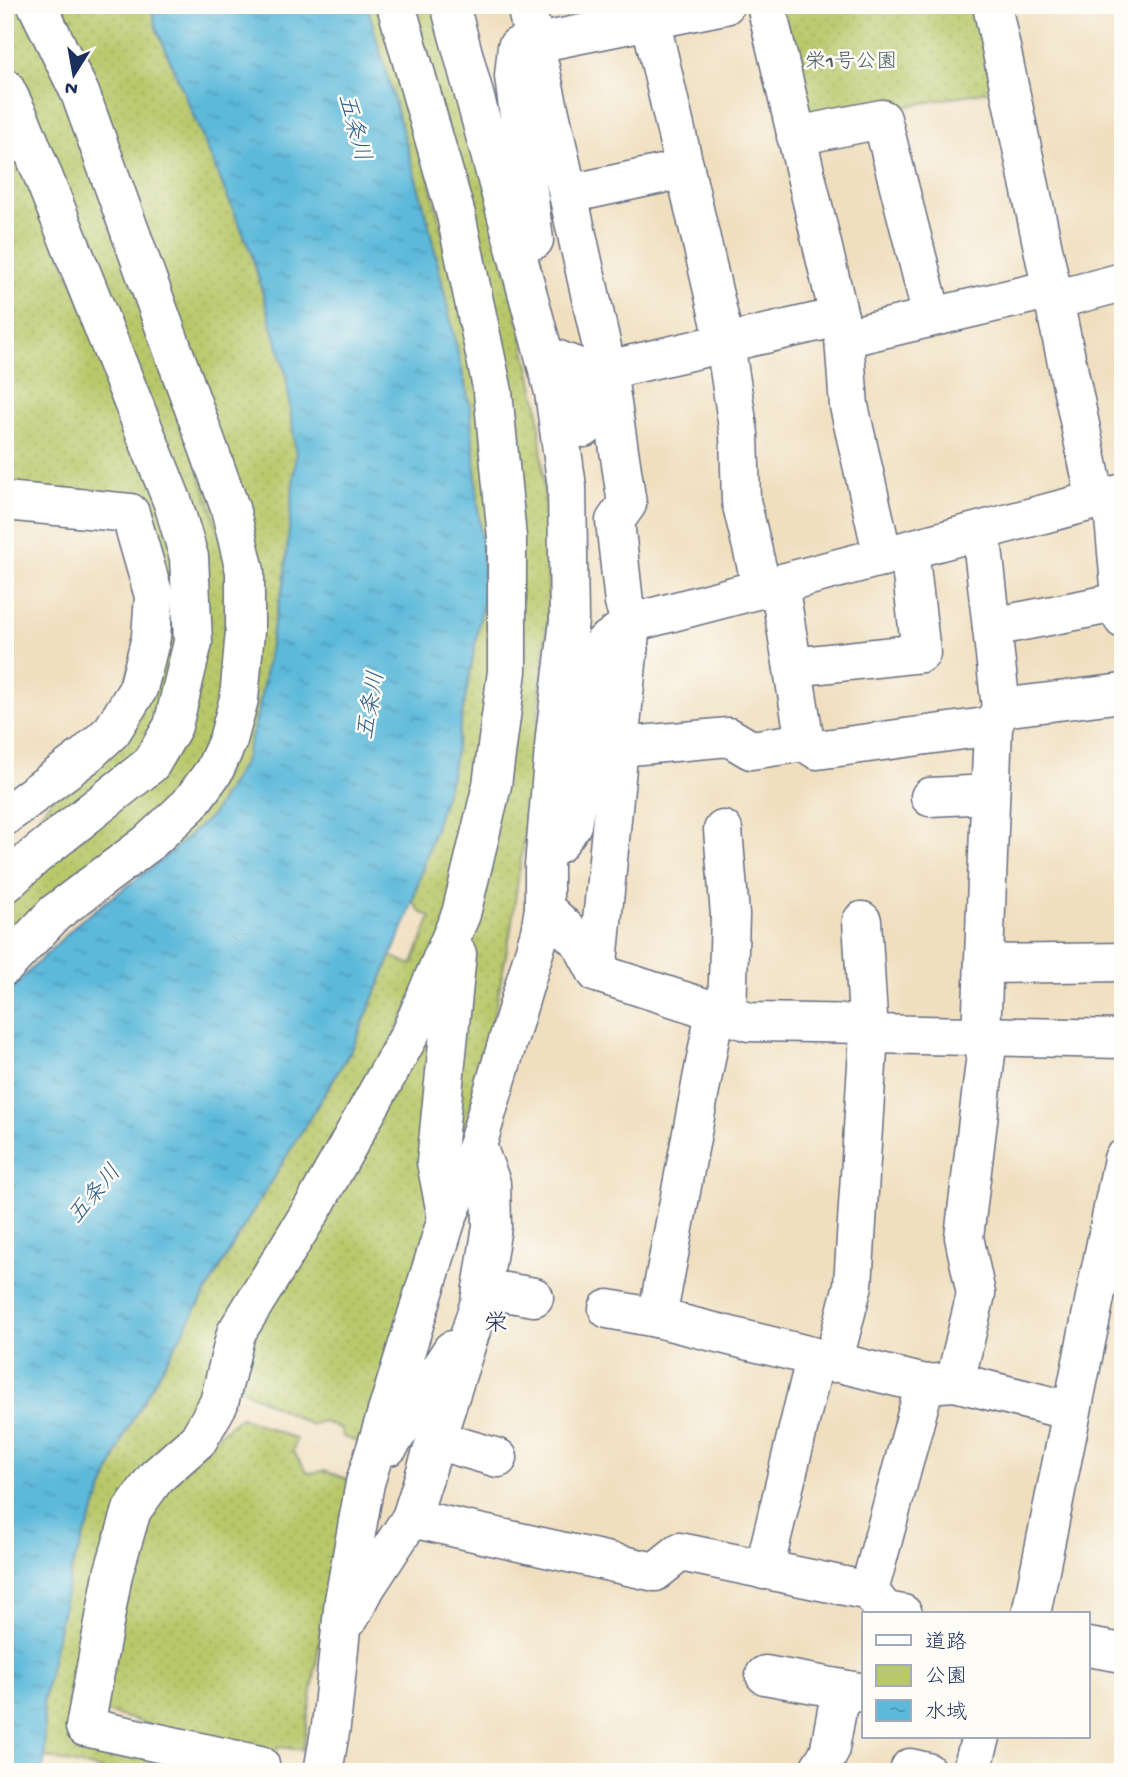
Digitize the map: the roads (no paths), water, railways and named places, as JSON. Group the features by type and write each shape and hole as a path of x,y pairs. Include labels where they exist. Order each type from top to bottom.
{"street":[{"path":"5,966 55,913 147,844 190,805 214,771 228,740 239,699 245,631 245,571 230,508 80,93 37,5"},
{"path":"396,5 456,215 490,379 507,538 507,671 492,785 461,914 436,1163 447,1218"},
{"path":"323,1772 331,1726 344,1600 365,1483 447,1218 477,1146 540,932 544,908 544,866 555,736 569,621 567,487 554,392 450,5"},
{"path":"526,5 607,370 626,503 615,521 624,603 631,623 597,972"},
{"path":"525,282 535,243 514,76 517,47 649,12 725,5"},
{"path":"766,5 842,327 849,406 896,554 921,653 793,667"},
{"path":"992,5 1053,295 1110,497 1122,609 992,627"},
{"path":"649,12 726,343 739,434 741,501 793,667 805,742"},
{"path":"5,88 22,123 173,503 190,557 193,642 173,726 151,764 35,856 5,884"},
{"path":"796,136 883,119 932,316"},
{"path":"569,194 685,169"},
{"path":"607,370 726,343 932,316 1123,282"},
{"path":"545,355 577,368 607,604 631,623"},
{"path":"544,866 572,825 604,643 631,623 1110,497"},
{"path":"5,501 130,513 154,596 151,637 138,690 112,731 5,816"},
{"path":"411,1518 655,1572 680,1552 764,1570 885,1608 940,1383 976,1294 964,1237 984,1036 990,794 997,717 992,627 981,531"},
{"path":"619,747 729,737 751,750 805,742 817,750 1123,693"},
{"path":"5,855 53,780"},
{"path":"930,797 990,794"},
{"path":"657,1318 721,1013 730,915 723,830"},
{"path":"544,908 581,943 597,972 749,1022 984,1036 1123,1039"},
{"path":"259,1772 260,1765 85,1727 113,1574 132,1510 156,1477 198,1440 219,1402 236,1333 314,1206 410,1034 461,914"},
{"path":"764,1570 824,1361 853,1285 869,1029 862,921"},
{"path":"984,964 1123,962"},
{"path":"340,1637 366,1587 411,1518 469,1340 482,1288 492,1226 491,1183 477,1146"},
{"path":"1031,1612 1071,1411 1118,1201 1123,1159"},
{"path":"482,1288 534,1297"},
{"path":"608,1309 657,1318 824,1361 1071,1411"},
{"path":"365,1483 452,1349 469,1340"},
{"path":"436,1440 498,1458"},
{"path":"1090,1647 1123,1653"},
{"path":"765,1675 852,1691 829,1753 817,1772"},
{"path":"331,1726 338,1772"},
{"path":"971,1772 981,1738"}],"water":[{"name":"五条川","path":"151,5 367,5 428,221 470,406 485,591 451,775 408,916 353,1047 244,1226 126,1431 71,1570 43,1702 45,1757 42,1772 5,1772 5,995 79,922 162,860 212,815 245,760 259,708 284,583 296,454 286,374 251,252 156,27"}],"district":[{"name":"栄","path":"496,1322"}],"park label":[{"name":"栄1号公園","path":"851,60"}]}
